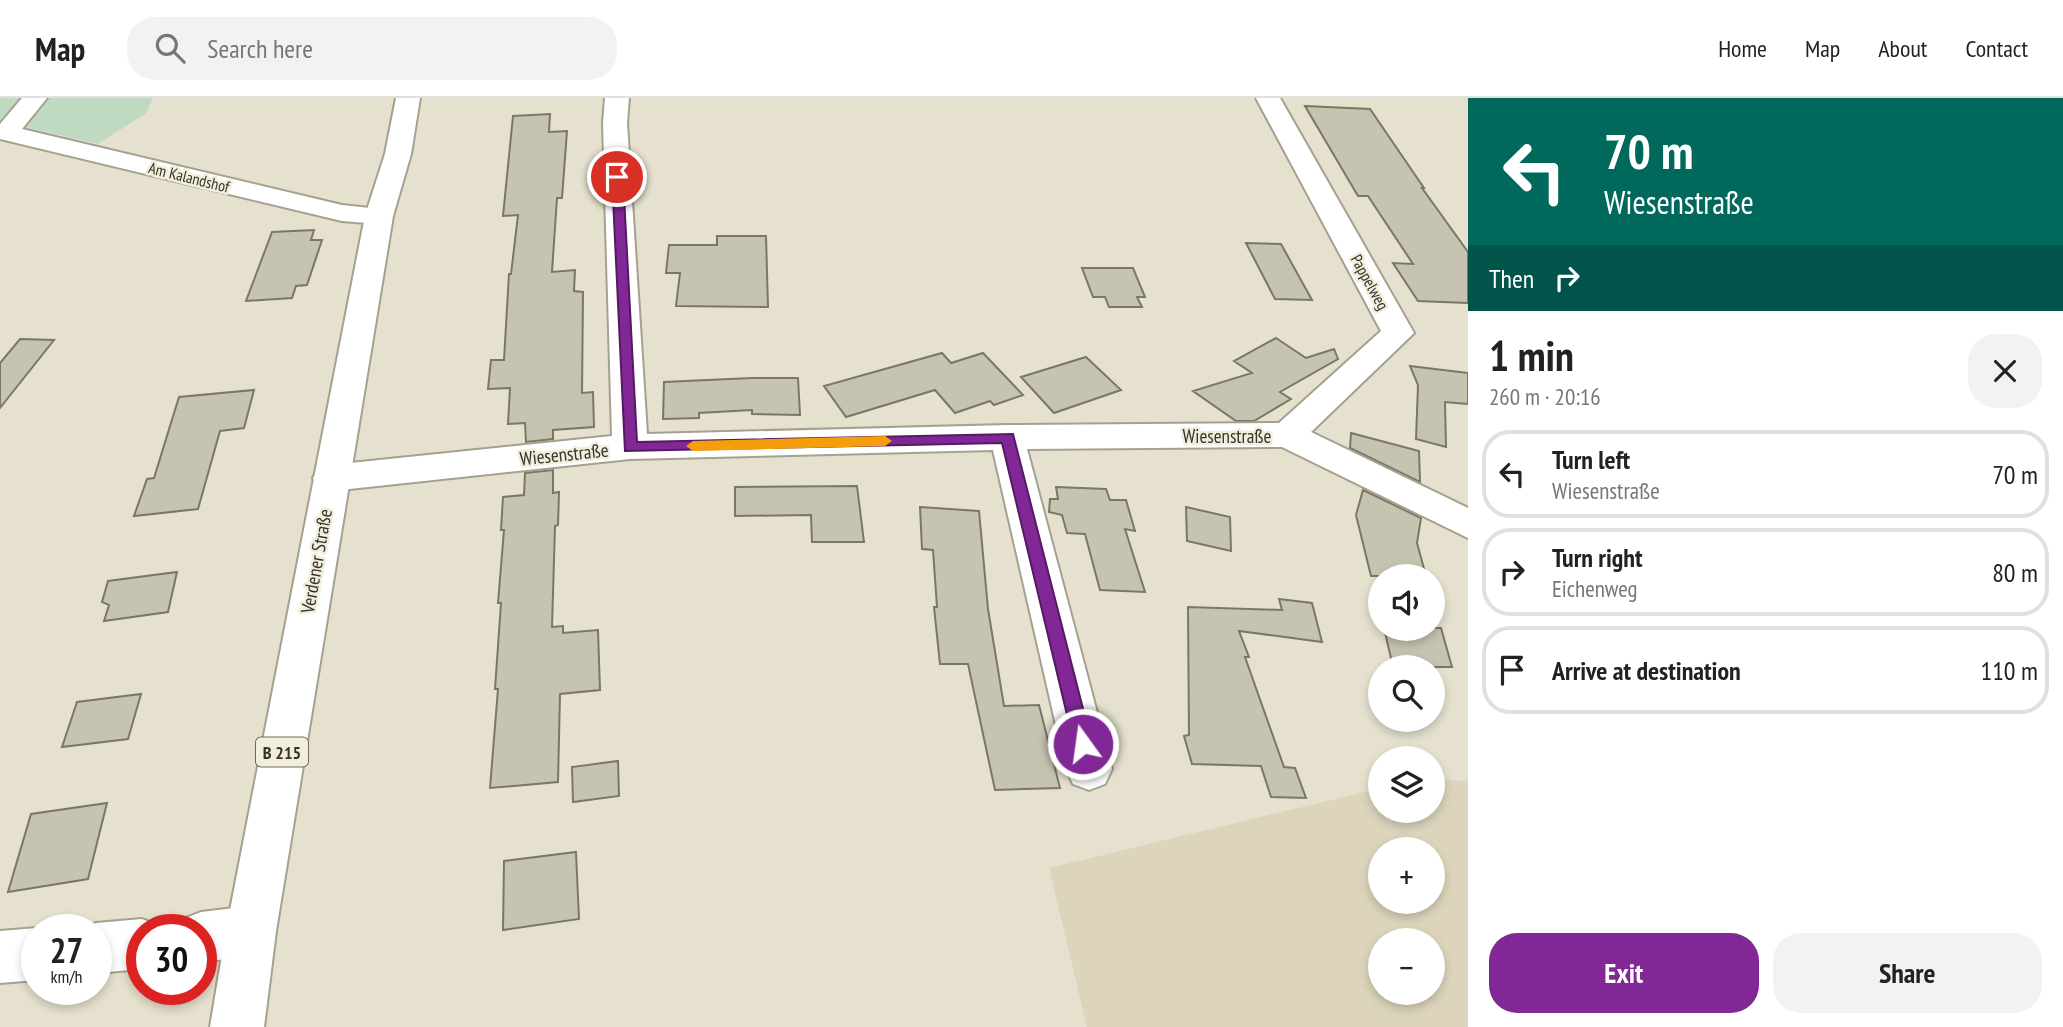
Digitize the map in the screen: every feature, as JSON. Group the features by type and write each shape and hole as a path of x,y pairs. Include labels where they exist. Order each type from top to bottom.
{"street":[{"path":"3,132 35,98"},
{"name":"Verdener Straße","path":"237,1027 251,931 379,216 398,154 408,98"},
{"path":"617,98 615,123 630,447"},
{"name":"Pappelweg","path":"1268,98 1398,333 1287,435"},
{"name":"Am Kalandshof","path":"3,132 342,213 379,216"},
{"name":"Wiesenstraße","path":"331,478 630,447 1007,438 1287,435 1468,524"},
{"path":"1007,438 1089,769"},
{"path":"217,935 251,931"},
{"path":"0,957 21,955"}],"shaded area":[{"path":"1445,780 1468,781 1468,1027 1087,1027 1049,868 1368,791 1368,823 1445,823"}],"green space":[{"path":"0,98 153,98 146,113 98,144 0,121"}],"building":[{"path":"1305,106 1370,109 1468,252 1468,303 1418,301 1393,263 1413,264 1368,196 1358,196"},
{"path":"550,114 549,132 567,131 562,198 557,198 552,272 575,270 574,291 583,292 582,393 593,392 594,427 553,430 553,439 526,442 525,423 508,424 510,388 488,389 491,360 504,360 509,274 518,215 503,216 513,116"},
{"path":"314,230 311,240 322,240 307,285 296,286 292,298 246,301 272,232"},
{"path":"717,236 766,236 768,307 676,306 680,273 666,273 669,245 717,245"},
{"path":"1246,243 1281,244 1312,300 1275,299"},
{"path":"1082,268 1133,268 1145,297 1137,297 1142,307 1109,307 1105,297 1093,297"},
{"path":"1276,338 1306,358 1334,349 1338,359 1280,392 1291,399 1254,421 1236,421 1193,391 1252,373 1234,361"},
{"path":"20,339 54,340 0,408 0,363"},
{"path":"942,353 951,363 983,353 1023,395 994,405 990,401 955,413 935,390 846,417 824,386"},
{"path":"1086,357 1121,390 1054,413 1021,377"},
{"path":"1410,366 1468,373 1468,404 1445,402 1446,447 1416,439 1418,385"},
{"path":"798,378 800,415 752,414 752,410 699,413 699,418 663,419 664,382"},
{"path":"254,390 244,428 220,431 198,509 134,516 147,479 154,478 179,397"},
{"path":"1351,433 1419,451 1420,482 1350,448"},
{"path":"553,470 553,493 559,492 558,525 555,526 552,627 563,626 563,633 598,630 600,690 560,694 558,782 490,788 498,689 495,689 501,603 498,603 504,530 501,530 503,497 524,495 525,473"},
{"path":"857,486 864,542 812,542 811,515 735,516 735,487"},
{"path":"1056,487 1106,489 1110,500 1126,500 1135,531 1125,529 1145,592 1100,590 1085,534 1067,533 1062,515 1049,512 1050,499 1058,499"},
{"path":"1363,490 1421,518 1417,543 1423,564 1368,564 1356,515"},
{"path":"920,507 979,511 988,609 1004,706 1039,705 1060,788 995,790 968,664 940,664 934,607 937,607 933,550 922,549"},
{"path":"1186,507 1230,517 1231,551 1187,541"},
{"path":"177,572 168,612 104,621 109,605 102,602 108,581"},
{"path":"1279,599 1312,603 1322,642 1239,631 1249,657 1245,657 1284,767 1295,768 1306,798 1271,797 1261,766 1192,764 1184,736 1189,735 1188,607 1282,610"},
{"path":"1387,641 1445,641 1452,667 1445,667 1445,655 1390,655"},
{"path":"141,694 128,739 62,747 77,702"},
{"path":"618,761 619,796 573,802 572,767"},
{"path":"107,803 88,879 8,892 31,814"},
{"path":"576,852 579,919 503,930 504,861"}],"slow traffic":[{"path":"693,446 885,441"}],"route":[{"path":"617,177 630,447 1007,438 1083,744"}]}
